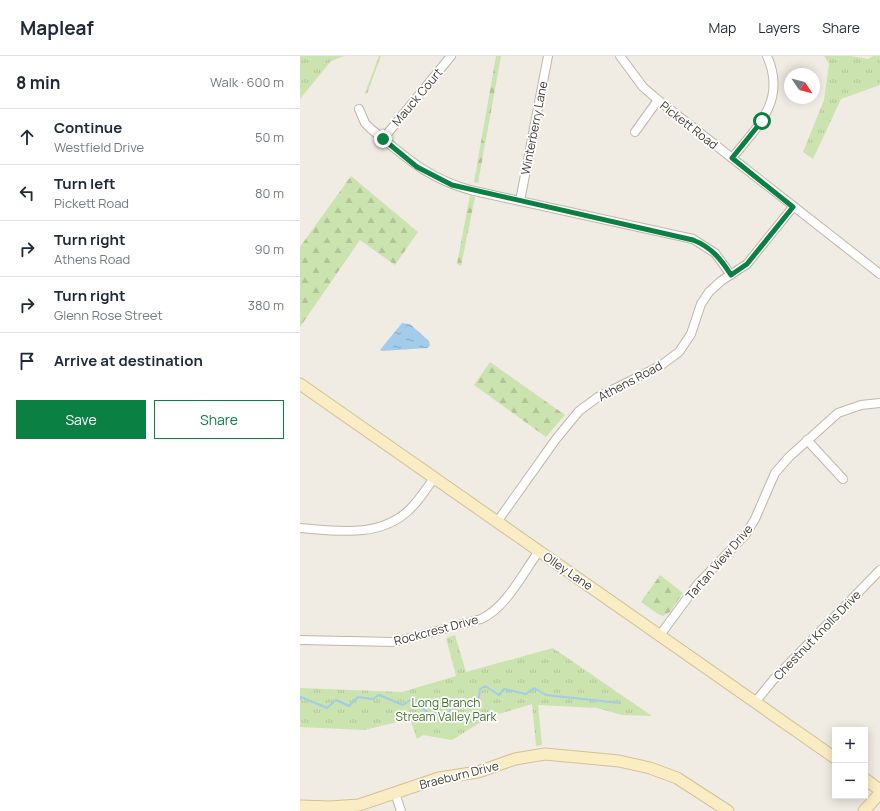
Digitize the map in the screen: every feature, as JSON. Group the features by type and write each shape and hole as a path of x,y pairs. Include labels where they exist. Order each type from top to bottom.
{"main road":[{"name":"Olley Lane","path":"300,384 756,701 832,756"},
{"name":"Braeburn Drive","path":"300,806 349,806 395,793 439,778 478,772 525,756 557,754 619,760 650,768 677,778 728,811"},
{"path":"868,781 880,790"},
{"path":"864,811 880,793"}],"street":[{"name":"Mauck Court","path":"383,139 451,56"},
{"name":"Winterberry Lane","path":"520,201 548,56"},
{"name":"Pickett Road","path":"620,56 643,87 658,100 880,274"},
{"path":"732,158 765,116 771,102 773,76 767,56"},
{"path":"635,132 658,100"},
{"path":"359,109 365,123 383,139 417,167 441,181 470,190 693,240 705,245 715,253 731,275"},
{"name":"Athens Road","path":"497,522 556,438 571,420 598,397 660,366 679,352 691,334 704,299 715,286 747,264 793,207"},
{"name":"Tartan View Drive","path":"660,635 697,585 746,534 755,519 775,473 789,457 838,413 861,405 880,403"},
{"path":"807,440 843,479"},
{"path":"300,528 363,530 388,525 410,509 434,478"},
{"name":"Rockcrest Drive","path":"300,640 395,642 480,619 489,615 501,604 539,551"},
{"name":"Chestnut Knolls Drive","path":"756,701 774,679 880,570"},
{"path":"395,793 401,811"}],"green space":[{"path":"300,56 344,56 331,61 300,99"},
{"path":"379,56 381,56 367,94 365,93"},
{"path":"496,56 501,56 478,183 474,182"},
{"path":"824,56 851,56 868,59 873,56 880,56 880,85 841,99 813,159 803,152 824,100 829,64"},
{"path":"351,176 418,232 395,265 360,240 300,327 300,247"},
{"path":"470,195 475,197 461,266 457,264"},
{"path":"490,362 565,415 546,437 474,385"},
{"path":"660,575 683,593 670,612 663,616 641,602"},
{"name":"Long Branch Stream Valley Park","path":"455,635 466,672 553,648 652,716 622,715 597,708 538,705 542,745 536,746 532,704 489,717 452,740 423,735 417,739 410,719 364,730 300,727 300,688 402,692 456,676 446,638"}],"water":[{"path":"402,323 410,324 429,341 430,345 428,348 380,350"}],"waterway":[{"path":"300,699 301,697 327,708 336,700 349,706 358,697 373,699 379,695 403,705 410,700 422,701 422,708 431,715 447,717 450,710 450,702 458,701 468,708 479,698 480,689 485,686 499,695 504,689 526,694 534,688 546,695 620,703"}],"route":[{"path":"383,139 429,175 452,185 686,237 699,242 705,245 722,260 731,275 747,264 793,207 732,158 762,121"}]}
